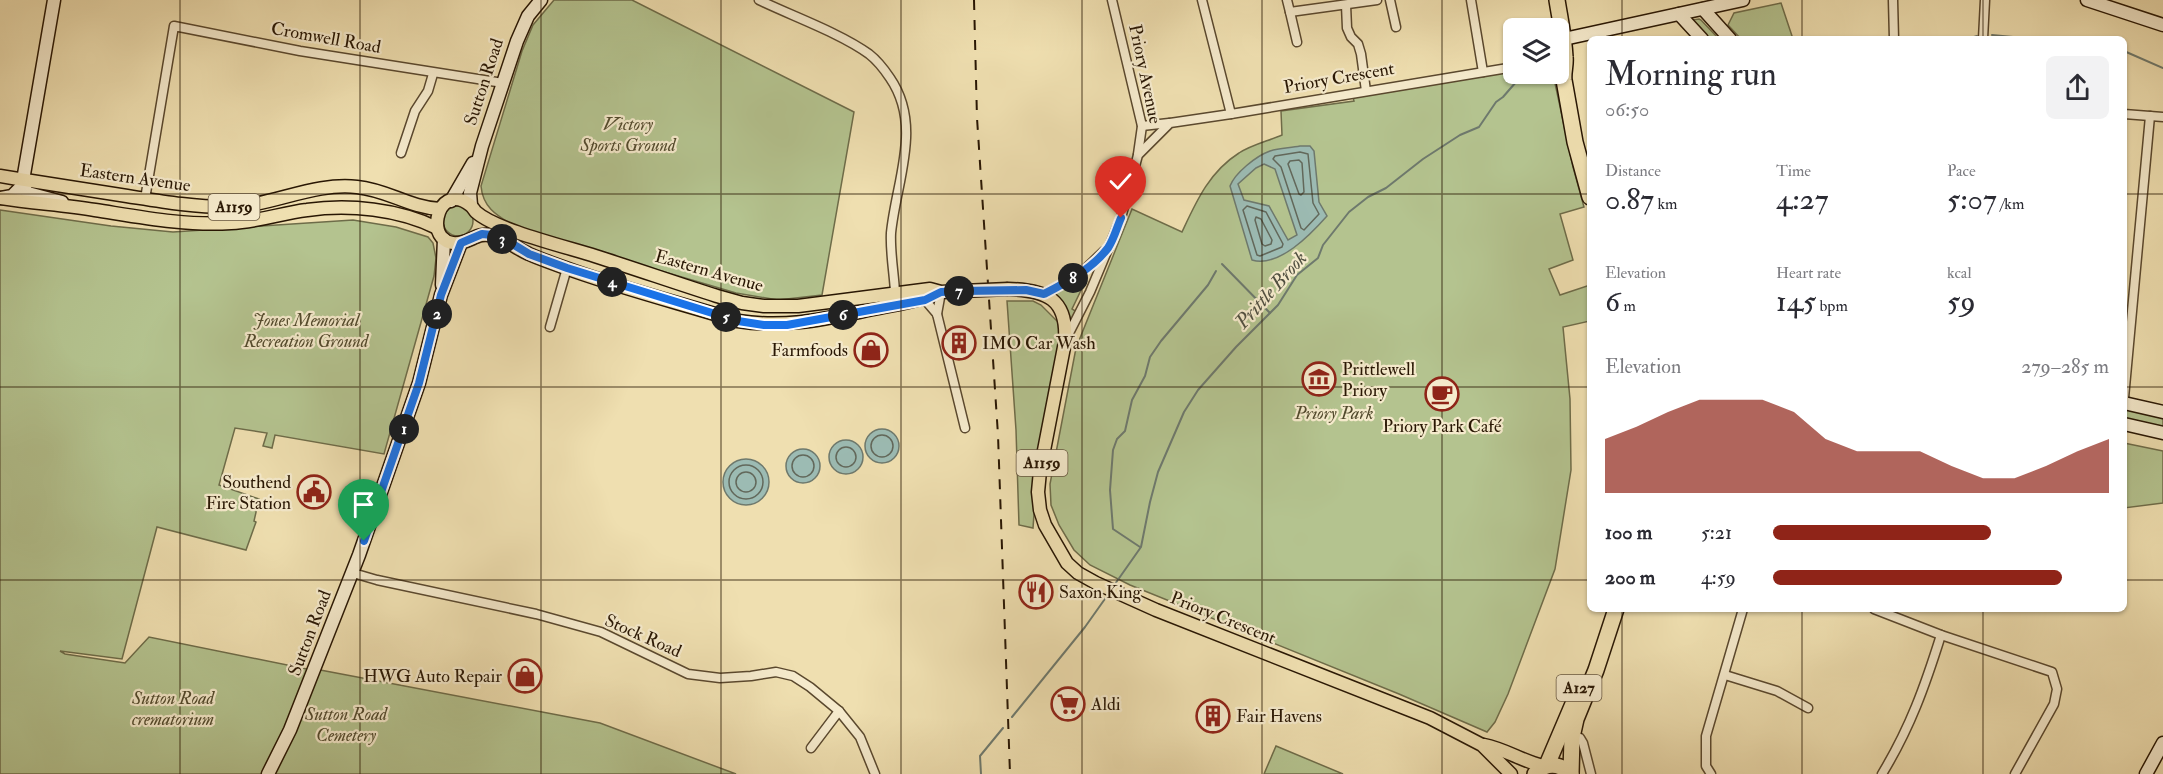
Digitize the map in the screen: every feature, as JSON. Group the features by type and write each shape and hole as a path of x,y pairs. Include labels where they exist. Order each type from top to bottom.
{"highway":[{"path":"1557,0 1560,18"},
{"path":"1569,70 1587,150"},
{"path":"1565,84 1575,142 1587,185"},
{"name":"A127","path":"1542,768 1583,679 1605,612"},
{"name":"A127","path":"1571,774 1576,719 1596,670 1615,612"},
{"path":"1542,768 1560,766 1571,774"}],"main road":[{"name":"Eastern Avenue","path":"0,176 23,183 197,205 245,206 284,199 313,190 356,187 378,190 418,207 440,209"},
{"name":"Eastern Avenue","path":"0,198 92,209 171,222 232,224 309,209 336,208 379,211 420,220 437,228"},
{"name":"Eastern Avenue","path":"451,201 465,202 509,229 742,303 764,306 798,306 930,289 941,292 1008,289 1044,294"},
{"path":"444,239 437,228 436,218 440,209 451,201"},
{"path":"466,240 478,225 474,209"},
{"name":"Eastern Avenue","path":"444,239 455,243 482,234 492,235 506,240 529,254 567,268 738,321 764,325 787,325 925,300 941,292"},
{"name":"Priory Crescent","path":"1044,294 1057,303 1063,313 1066,326 1038,492 1045,525 1068,563 1078,573 1096,583 1156,610 1430,718 1482,745 1511,774"},
{"name":"Priory Crescent","path":"1482,745 1500,748 1542,768"}],"street":[{"path":"0,198 12,196 23,183 54,0"},
{"name":"Sutton Road","path":"474,209 470,193 482,146 524,25 541,0"},
{"path":"759,0 869,54 881,65 900,93 905,114 906,147 891,234 895,292"},
{"name":"Priory Avenue","path":"1112,0 1142,126 1138,155"},
{"path":"1202,0 1231,114"},
{"path":"1287,0 1297,42"},
{"path":"1290,12 1377,0"},
{"path":"1390,0 1396,27"},
{"path":"1471,0 1483,72"},
{"path":"1569,38 1743,0"},
{"path":"1893,0 1894,36"},
{"path":"1983,36 1985,0"},
{"path":"2087,0 2123,5 2163,25"},
{"path":"1346,5 1347,28 1351,37 1358,44 1366,91"},
{"path":"1714,22 1720,5"},
{"path":"1703,9 1727,36"},
{"path":"1679,14 1699,36"},
{"name":"Cromwell Road","path":"145,199 174,26 299,51 433,74 503,83"},
{"name":"Priory Crescent","path":"1142,126 1231,114 1503,69"},
{"path":"401,153 415,111 428,91 433,74"},
{"path":"2127,114 2163,117"},
{"path":"2127,365 2150,116"},
{"name":"Priory Crescent","path":"1065,342 1090,292 1121,218 1138,155 1170,123"},
{"name":"Sutton Road","path":"451,201 482,146"},
{"path":"23,183 28,193 92,209"},
{"name":"Sutton Road","path":"441,295 444,239"},
{"name":"Sutton Road","path":"268,774 290,730 353,573 419,383 441,295 466,240"},
{"name":"Priory Crescent","path":"1044,294 1079,275 1108,248"},
{"path":"550,327 567,268"},
{"path":"941,292 937,314 965,428"},
{"path":"925,300 937,314"},
{"path":"2127,404 2163,412"},
{"path":"2127,425 2163,433"},
{"name":"Stock Road","path":"353,573 536,614 602,632 688,674 720,678 776,672 794,676 839,711 860,737 875,774"},
{"path":"1711,774 1706,766 1706,736 1742,612"},
{"path":"1882,612 1941,635 2052,672 2057,689 2054,704 2015,774"},
{"path":"1882,774 1902,741 1924,692 1941,635"},
{"path":"1725,675 1777,691 1808,708"},
{"path":"811,748 839,711"},
{"path":"1576,738 1584,743 1591,774"},
{"path":"2146,774 2163,743"}],"green space":[{"name":"Victory Sports Ground","path":"554,0 632,0 854,112 822,295 778,300 736,293 519,229 489,207 482,194 481,186 522,51 533,25"},
{"path":"1781,3 1792,36 1738,36 1728,25 1734,13"},
{"path":"1692,20 1701,20 1716,36 1703,36"},
{"name":"Priory Park","path":"1503,72 1503,84 1555,84 1584,207 1560,214 1573,260 1549,269 1560,295 1587,286 1587,322 1563,327 1570,399 1571,470 1555,569 1508,694 1495,722 1487,732 1130,585 1090,565 1074,550 1059,525 1051,505 1050,484 1076,348 1132,209 1182,232 1204,188 1219,169 1244,150 1282,135 1281,111 1354,101 1353,97"},
{"path":"458,206 469,210 473,221 469,232 458,236 447,232 443,221 447,210"},
{"path":"0,210 111,226 173,232 353,220 396,227 428,237 433,243 436,258 434,276 384,454 275,435 272,448 263,446 267,433 235,428 219,485 259,499 254,521 256,522 246,550 157,527 122,659 60,651 65,654 125,663 149,637 312,670 262,774 0,774"},
{"path":"1085,274 1086,280 1072,309 1077,312 1071,329 1053,292"},
{"path":"1007,301 1033,301 1041,305 1058,322 1060,342 1037,471 1033,528 1019,525 1016,430"},
{"path":"2127,407 2163,415 2163,429 2127,421"},
{"path":"2127,444 2163,451 2163,503 2127,508"},
{"name":"Sutton Road Cemetery","path":"315,669 600,723 736,774 268,774"},
{"path":"1276,746 1343,774 1264,774"}],"water":[{"path":"1310,146 1314,151 1319,202 1327,216 1294,248 1273,259 1252,260 1230,186 1241,171 1264,153","holes":["1264,164 1275,169 1297,235 1288,240 1269,206 1244,200 1238,184"]},
{"path":"882,429 894,434 899,446 894,458 882,463 870,458 865,446 870,434"},
{"path":"846,440 858,445 863,457 858,469 846,474 834,469 829,457 834,445"},
{"path":"803,449 815,454 820,466 815,478 803,483 791,478 786,466 791,454"},
{"path":"746,459 762,466 769,482 762,498 746,505 730,498 723,482 730,466"}],"waterway":[{"name":"Prittle Brook","path":"1992,35 2003,36"},
{"name":"Prittle Brook","path":"2127,52 2163,68"},
{"name":"Prittle Brook","path":"1115,584 1141,547 1158,472 1184,412 1198,390 1278,305 1297,275 1318,258 1323,245 1349,212 1368,197 1386,188 1423,159 1460,135 1479,127 1496,102 1514,84"},
{"path":"1222,264 1270,313"},
{"path":"1140,547 1113,529 1110,490 1113,450 1117,439 1125,431 1132,400 1145,376 1150,357 1208,285 1216,271"},
{"name":"Prittle Brook","path":"1012,717 1085,627 1107,596"},
{"name":"Prittle Brook","path":"981,774 980,756 1003,728"}],"railway":[{"path":"974,0 977,118 998,435 1010,774"}],"place":[{"name":"IMO Car Wash","path":"959,343"},
{"name":"Farmfoods","path":"871,350"},
{"name":"Prittlewell Priory","path":"1319,379"},
{"name":"Priory Park Café","path":"1442,394"},
{"name":"Southend Fire Station","path":"314,492"},
{"name":"Saxon King","path":"1036,592"},
{"name":"HWG Auto Repair","path":"525,676"},
{"name":"Aldi","path":"1068,704"},
{"name":"Fair Havens","path":"1213,716"}],"route":[{"path":"364,541 419,383 441,295 461,243 472,237 482,234 492,235 506,240 529,254 567,268 738,321 764,325 787,325 925,300 941,292 1008,289 1044,294 1079,275 1108,248 1121,218"}],"park label":[{"name":"Jones Memorial Recreation Ground","path":"306,330"},
{"name":"Sutton Road crematorium","path":"173,708"}]}
